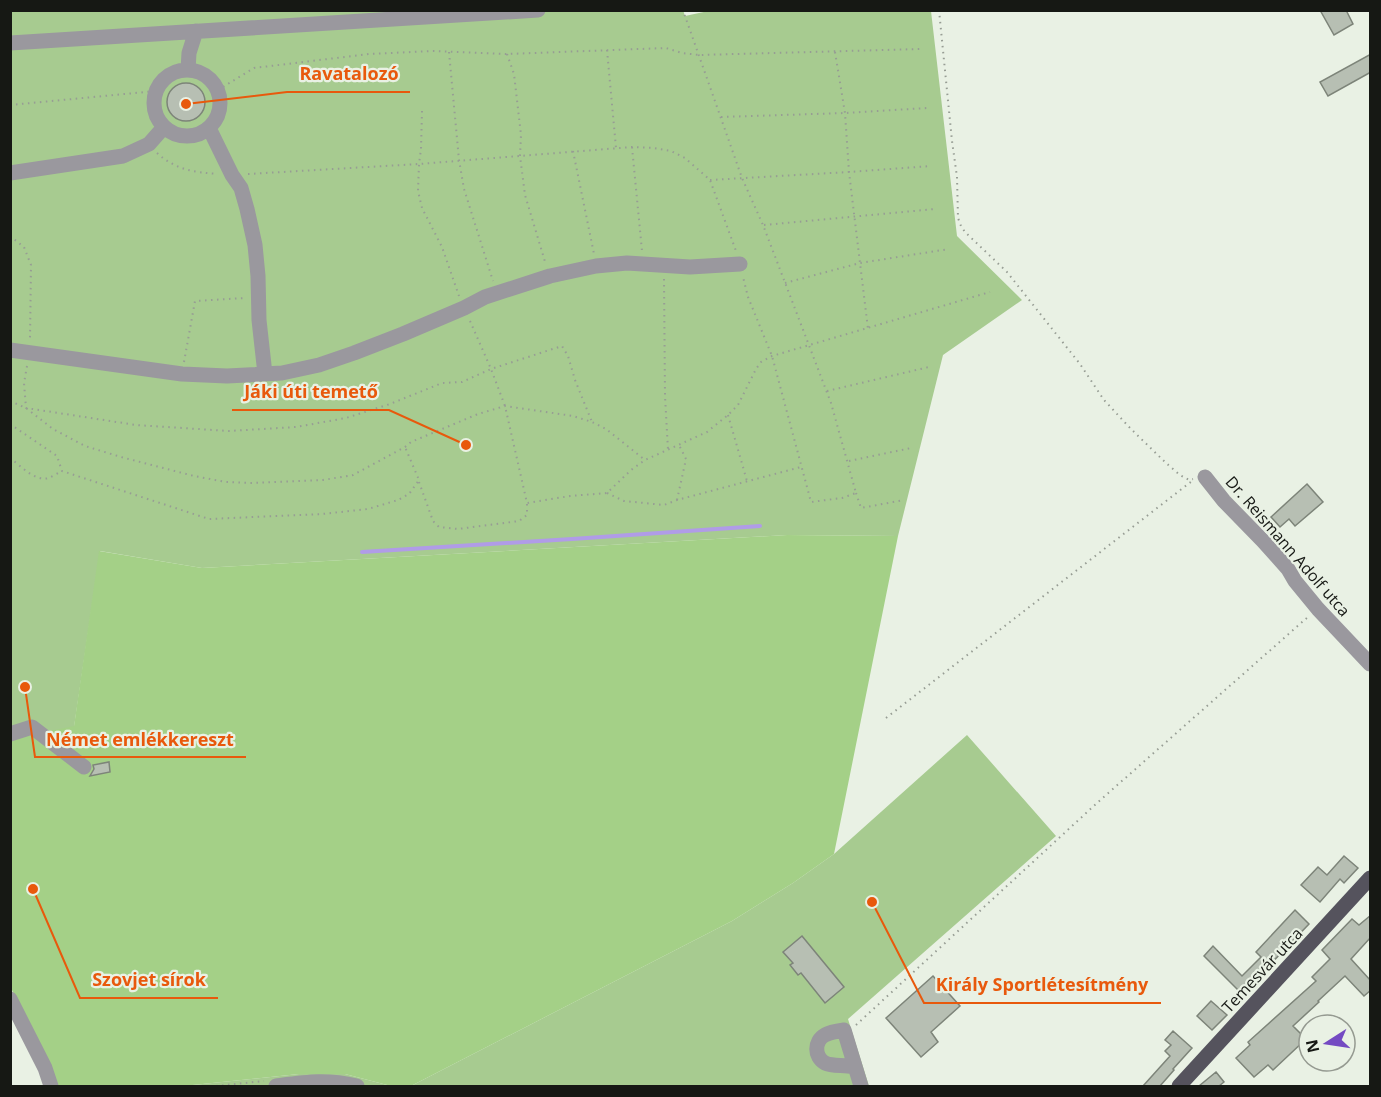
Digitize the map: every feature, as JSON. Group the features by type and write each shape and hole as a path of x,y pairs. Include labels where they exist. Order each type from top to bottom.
{"main road":[{"name":"Temesvár utca","path":"1179,1086 1371,879"}],"street":[{"path":"10,43 538,10"},
{"path":"188,70 189,53 196,31"},
{"path":"188,70 206,75 218,90 220,100 219,110 209,128 199,134 187,136 174,134 164,127 156,117 153,104 156,91 168,75 188,70"},
{"path":"10,173 123,156 149,144 164,127"},
{"path":"209,128 232,175 241,188 253,236 265,374"},
{"path":"10,350 182,374 227,376 282,373 319,365 354,353 464,308 485,297 550,276 627,262 690,267 740,264"},
{"name":"Dr. Reismann Adolf utca","path":"1204,477 1288,569 1318,609 1371,664"},
{"path":"10,734 32,728 84,767"},
{"path":"10,999 45,1068 51,1086"},
{"path":"854,1067 825,1063 818,1055 817,1045 822,1037 830,1033 844,1033 861,1086"},
{"path":"276,1086 315,1082 337,1082 357,1086"}],"path":[{"path":"681,10 742,178 763,225 834,413 861,508 904,500"},
{"path":"886,718 1196,479 1189,480 1166,463 1104,400 1080,364 1007,272 961,226 958,218 957,177 939,10"},
{"path":"218,90 254,68 369,54 449,52 507,54 666,48 699,55 921,49"},
{"path":"607,51 616,148"},
{"path":"449,52 459,160 464,189 496,293"},
{"path":"835,52 845,113 849,172 868,329"},
{"path":"507,54 514,74 525,195 550,276"},
{"path":"10,105 156,91"},
{"path":"721,117 927,108"},
{"path":"405,447 433,521 439,527 458,529 519,521 527,515 527,502 506,406 464,308 442,247 422,208 418,191 422,149 422,111"},
{"path":"149,144 159,155 177,167 194,172 232,175 419,165 632,147 672,151 685,158 710,180 730,231 748,297 772,356 811,502 842,498 856,493"},
{"path":"632,147 643,264"},
{"path":"573,151 596,266"},
{"path":"710,180 931,166"},
{"path":"763,225 935,208"},
{"path":"10,236 24,247 31,265 29,353 24,383 26,408"},
{"path":"785,283 860,263 948,249"},
{"path":"664,265 665,396 668,450"},
{"path":"607,493 645,460 707,432 728,415 738,405 761,362 772,356 990,292"},
{"path":"182,374 195,301 258,297"},
{"path":"26,408 136,425 229,431 296,427 346,418 390,404 441,383 462,381 562,346 568,356 592,422"},
{"path":"826,391 929,367"},
{"path":"10,400 26,408 53,429 86,446 194,476 226,482 323,480 353,475 411,442 478,414 506,406 573,416 592,422 606,429 645,460"},
{"path":"728,415 747,481"},
{"path":"10,424 57,456 62,471"},
{"path":"677,500 686,459 679,445"},
{"path":"848,462 911,448"},
{"path":"10,458 41,479 62,471 209,519 322,514 368,509 398,500 409,494 419,480"},
{"path":"527,502 607,493 624,501 664,505 801,467"},
{"path":"844,1033 1097,803 1318,609"}],"green space":[{"path":"683,10 685,16 713,10 931,11 957,236 1022,300 943,355 898,536 787,535 202,568 100,551 74,727 11,739 11,11"},
{"path":"787,535 898,536 834,854 732,921 411,1086 391,1086 345,1074 299,1074 183,1086 58,1086 11,988 11,739 74,726 99,551 202,568"},
{"path":"967,735 1056,836 848,1019 869,1086 411,1086 732,921 793,883 834,854"},
{"path":"299,1074 345,1074 391,1086 183,1086"}],"building":[{"path":"1320,10 1346,10 1353,24 1334,35"},
{"path":"1371,54 1371,72 1328,96 1320,82"},
{"path":"186,83 200,88 205,102 200,116 186,121 172,116 167,102 172,88"},
{"path":"1307,484 1323,502 1295,526 1289,519 1280,527 1271,517"},
{"path":"109,762 110,772 90,776 94,769 93,765"},
{"path":"1344,856 1358,868 1344,883 1340,879 1320,902 1301,885 1318,867 1327,875"},
{"path":"1295,910 1309,924 1243,995 1204,956 1213,946 1242,976 1261,957 1256,952"},
{"path":"1371,915 1371,937 1351,959 1371,981 1371,990 1364,996 1345,976 1307,1013 1297,1013 1297,1022 1293,1026 1297,1030 1297,1047 1273,1070 1268,1065 1254,1077 1236,1058 1250,1045 1248,1042 1316,981 1312,977 1330,959 1322,950 1352,919 1359,925"},
{"path":"802,936 844,987 825,1003 801,973 798,975 790,965 793,963 783,952"},
{"path":"933,976 960,1006 931,1032 938,1042 921,1057 886,1018"},
{"path":"1211,1001 1227,1015 1212,1030 1197,1016"},
{"path":"1173,1031 1192,1048 1160,1086 1143,1086 1170,1056 1165,1051 1171,1045 1165,1040"},
{"path":"1216,1072 1224,1082 1219,1086 1199,1086"}],"waterway":[{"path":"362,552 760,526"}],"place":[{"name":"Ravatalozó","path":"186,104"},
{"name":"Jáki úti temető","path":"466,445"},
{"name":"Német emlékkereszt","path":"25,687"},
{"name":"Szovjet sírok","path":"33,889"},
{"name":"Király Sportlétesítmény","path":"872,902"}]}
